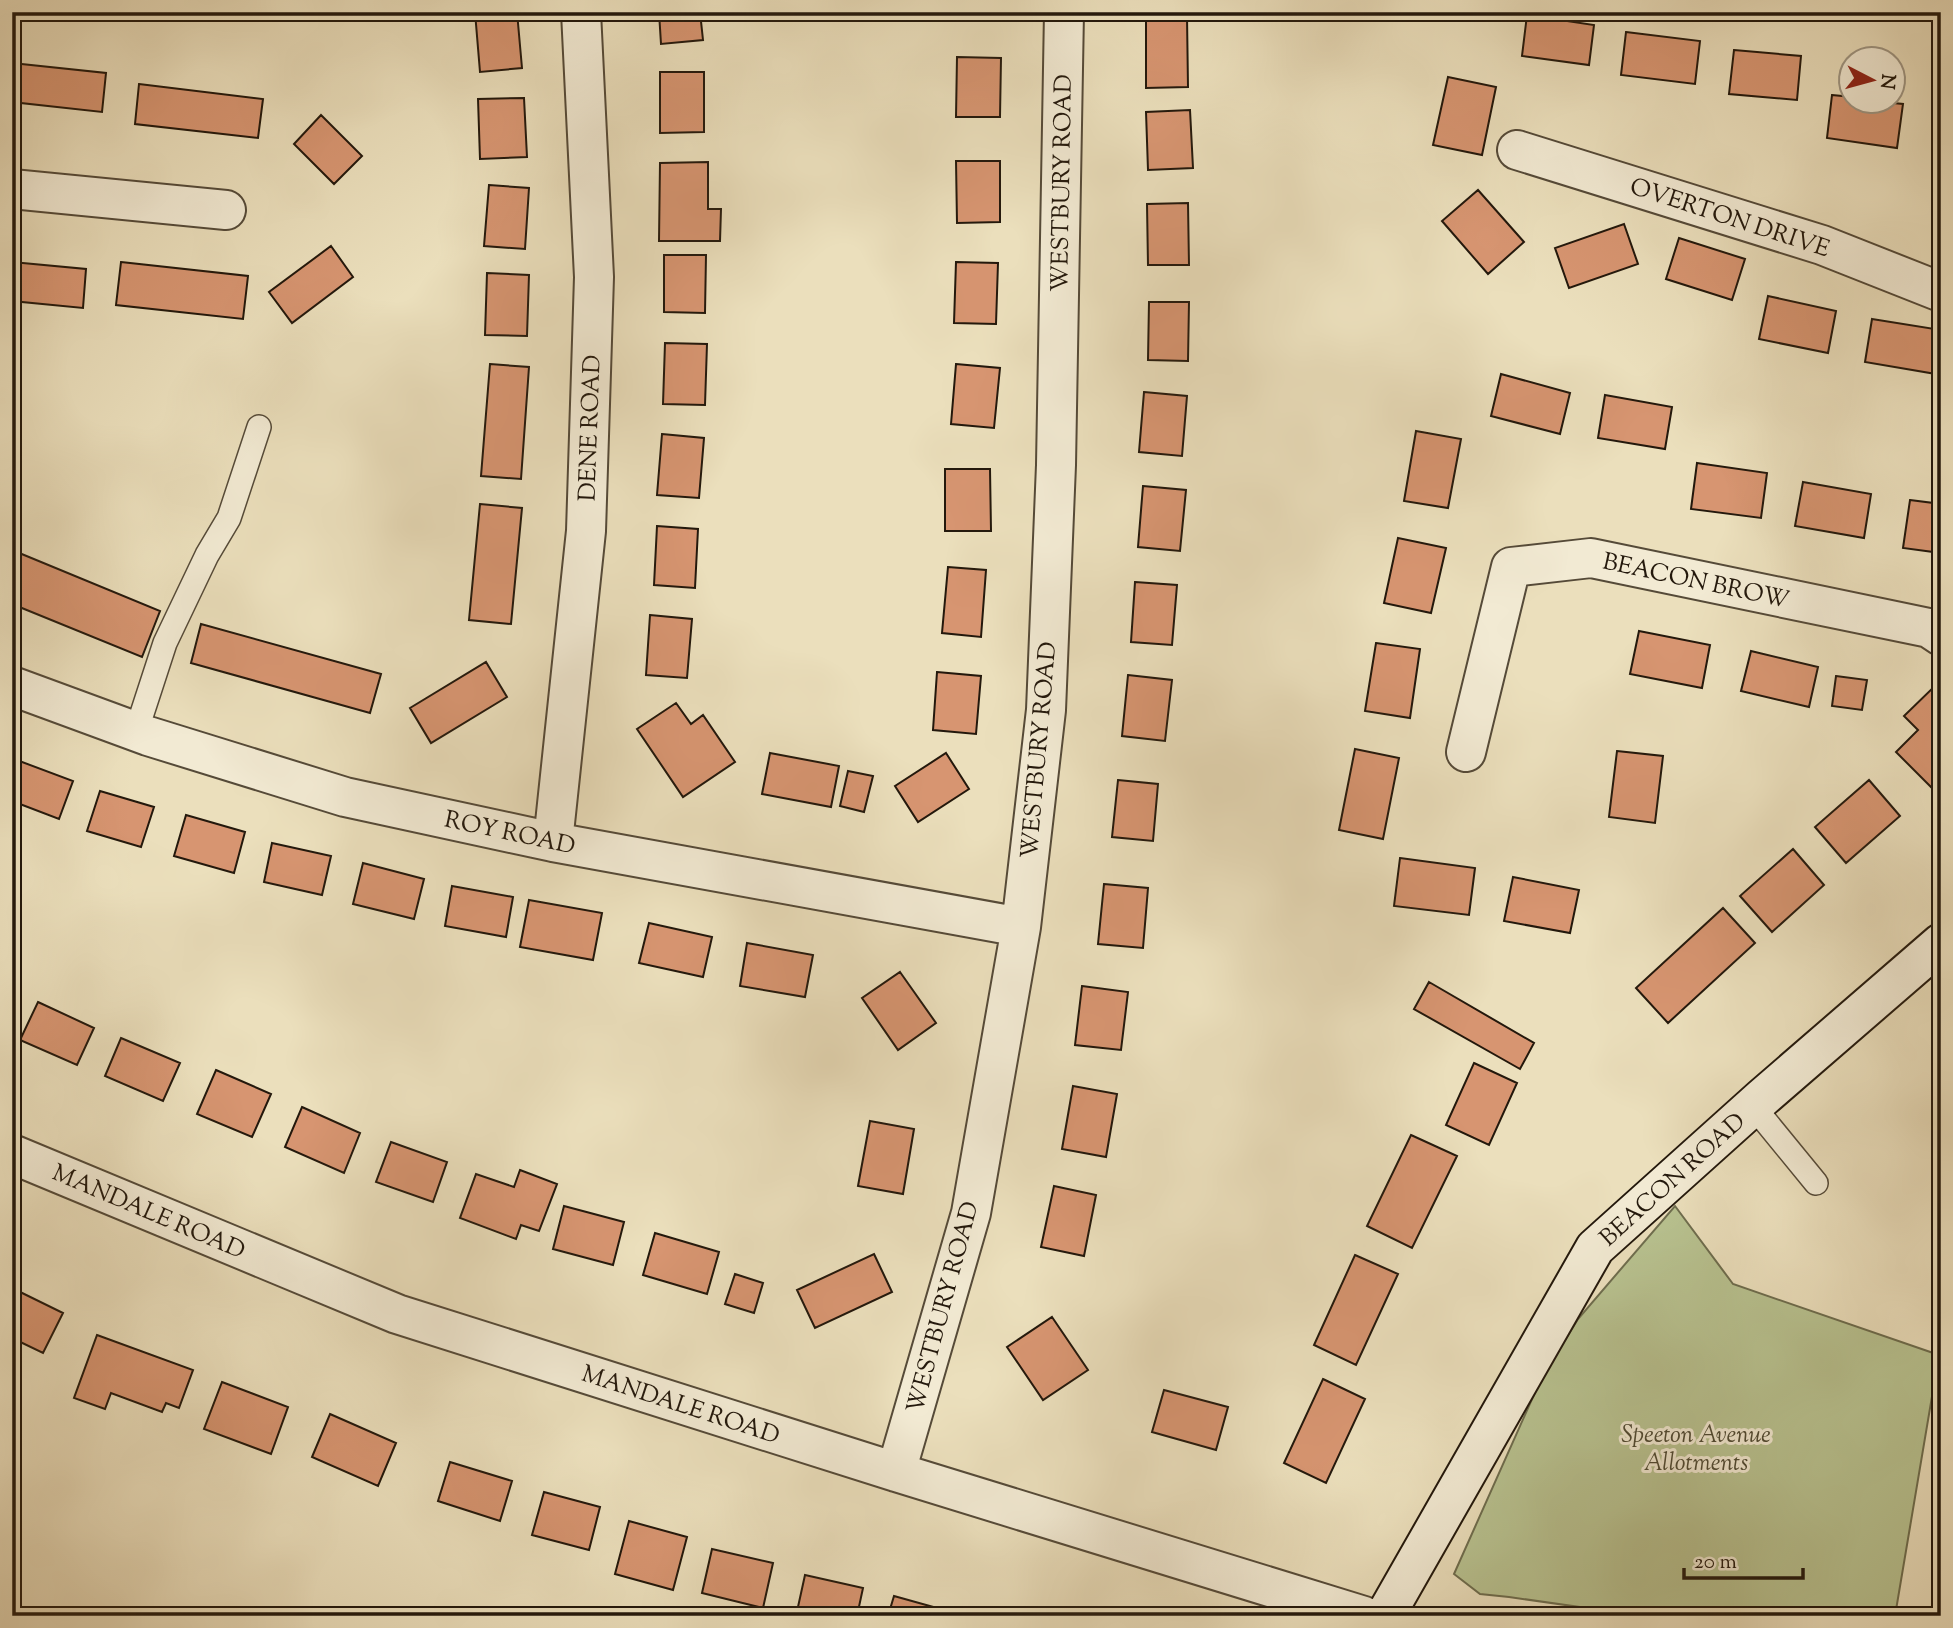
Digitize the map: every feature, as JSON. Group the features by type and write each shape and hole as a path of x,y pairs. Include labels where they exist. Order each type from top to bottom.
{"street":[{"name":"DENE ROAD","path":"553,842 586,518 594,277 581,12"},
{"name":"WESTBURY ROAD","path":"896,1472 971,1213 1021,927 1046,696 1056,465 1064,12"},
{"name":"OVERTON DRIVE","path":"1517,150 1822,245 1941,292"},
{"path":"12,189 226,210"},
{"name":"BEACON BROW","path":"1466,752 1511,567 1591,558 1929,628 1941,636"},
{"name":"ROY ROAD","path":"12,686 136,732 345,797 553,842 1021,927"},
{"name":"BEACON ROAD","path":"1385,1616 1595,1248 1753,1106 1940,945"},
{"name":"MANDALE ROAD","path":"12,1154 397,1314 1364,1616"}],"lane":[{"path":"136,732 165,643 207,555 229,518 259,428"},
{"path":"1753,1106 1816,1183"}],"green space":[{"name":"Speeton Avenue Allotments","path":"1675,1206 1733,1284 1939,1355 1895,1616 1643,1616 1480,1594 1454,1574 1541,1379 1578,1319"}],"building":[{"path":"475,12 517,12 522,68 480,72"},
{"path":"659,12 700,12 703,40 661,44"},
{"path":"952,12 995,12 995,14 952,16"},
{"path":"1527,15 1594,25 1589,65 1522,56"},
{"path":"1146,16 1187,16 1188,87 1146,88"},
{"path":"1626,32 1700,41 1695,84 1621,75"},
{"path":"1734,50 1801,56 1797,100 1729,94"},
{"path":"957,57 1001,58 1000,117 956,117"},
{"path":"12,63 106,73 102,112 12,102"},
{"path":"660,72 704,72 704,132 660,133"},
{"path":"1448,77 1496,87 1482,155 1433,145"},
{"path":"139,84 263,99 258,138 135,124"},
{"path":"1832,95 1838,96 1838,116 1901,116 1897,148 1827,138"},
{"path":"524,98 527,157 480,159 478,99"},
{"path":"1190,110 1193,168 1148,170 1146,112"},
{"path":"321,115 362,156 334,184 294,144"},
{"path":"956,161 1000,161 1000,222 957,223"},
{"path":"708,162 708,209 721,209 720,241 659,241 660,163"},
{"path":"489,185 529,188 525,249 484,246"},
{"path":"1478,190 1524,242 1488,274 1442,221"},
{"path":"1188,203 1189,265 1148,265 1147,204"},
{"path":"1624,224 1638,264 1569,288 1555,248"},
{"path":"1679,238 1745,259 1732,300 1666,279"},
{"path":"331,246 353,277 292,323 269,292"},
{"path":"664,255 706,255 705,313 664,312"},
{"path":"12,262 86,269 83,308 12,301"},
{"path":"121,262 248,276 243,319 116,305"},
{"path":"956,262 998,263 996,324 954,323"},
{"path":"487,273 529,275 527,336 485,335"},
{"path":"1768,296 1836,311 1828,353 1759,339"},
{"path":"1149,302 1189,302 1188,361 1148,360"},
{"path":"1872,319 1941,330 1936,374 1865,362"},
{"path":"665,343 707,344 705,405 663,404"},
{"path":"490,364 529,367 521,479 481,476"},
{"path":"956,364 1000,368 994,428 951,424"},
{"path":"1501,374 1570,393 1560,434 1491,416"},
{"path":"1144,392 1187,396 1182,456 1139,452"},
{"path":"1605,395 1672,407 1665,449 1598,438"},
{"path":"1416,431 1461,439 1448,508 1404,501"},
{"path":"662,434 704,438 699,498 657,495"},
{"path":"1697,463 1767,473 1761,518 1691,509"},
{"path":"945,469 990,469 991,531 945,531"},
{"path":"1803,482 1871,494 1864,538 1795,526"},
{"path":"1143,486 1186,490 1180,551 1138,547"},
{"path":"1910,500 1941,504 1941,553 1903,548"},
{"path":"480,504 522,508 511,624 469,620"},
{"path":"657,526 698,529 695,588 654,585"},
{"path":"1398,538 1446,548 1431,613 1384,603"},
{"path":"12,550 160,611 142,657 12,604"},
{"path":"948,567 986,570 981,637 942,633"},
{"path":"1135,582 1177,585 1172,645 1131,642"},
{"path":"650,615 692,619 687,678 646,675"},
{"path":"201,624 381,674 370,713 191,663"},
{"path":"1639,631 1710,645 1702,688 1630,674"},
{"path":"1376,643 1420,649 1410,718 1365,711"},
{"path":"1751,651 1818,667 1809,707 1741,691"},
{"path":"486,662 507,697 431,743 410,708"},
{"path":"937,672 981,676 976,734 933,730"},
{"path":"1128,675 1172,680 1165,741 1122,736"},
{"path":"1836,676 1867,680 1862,710 1832,706"},
{"path":"1941,680 1941,779 1932,788 1896,752 1918,730 1904,716"},
{"path":"676,703 691,724 703,715 735,762 683,797 637,729"},
{"path":"1355,749 1399,758 1383,839 1339,830"},
{"path":"1617,751 1663,756 1655,823 1609,817"},
{"path":"770,753 839,766 831,807 762,794"},
{"path":"946,753 969,789 918,822 895,786"},
{"path":"14,759 73,781 59,819 12,801"},
{"path":"848,771 873,776 864,812 840,806"},
{"path":"1118,780 1158,784 1153,841 1112,837"},
{"path":"1869,780 1900,816 1846,863 1815,827"},
{"path":"100,791 154,807 141,847 87,831"},
{"path":"186,815 245,832 234,873 174,856"},
{"path":"272,843 331,856 322,895 264,882"},
{"path":"1793,849 1824,885 1772,932 1740,896"},
{"path":"1400,858 1475,868 1469,915 1394,906"},
{"path":"363,863 424,879 414,919 353,904"},
{"path":"1513,877 1579,890 1570,933 1504,921"},
{"path":"1104,884 1148,888 1143,948 1098,944"},
{"path":"452,886 513,897 506,937 445,926"},
{"path":"529,900 602,913 593,960 520,947"},
{"path":"1723,908 1755,943 1668,1023 1636,988"},
{"path":"649,923 712,937 703,977 639,963"},
{"path":"747,943 813,955 805,997 740,986"},
{"path":"900,972 936,1023 898,1050 862,998"},
{"path":"1429,982 1534,1043 1520,1069 1414,1009"},
{"path":"1082,986 1128,992 1121,1050 1075,1045"},
{"path":"38,1002 94,1028 77,1065 20,1040"},
{"path":"121,1038 180,1063 163,1101 105,1076"},
{"path":"1474,1063 1517,1083 1489,1145 1446,1125"},
{"path":"216,1070 271,1094 252,1137 197,1114"},
{"path":"1073,1086 1117,1094 1106,1157 1062,1149"},
{"path":"302,1107 360,1133 344,1173 285,1147"},
{"path":"870,1121 914,1129 903,1194 858,1186"},
{"path":"1411,1135 1457,1156 1412,1248 1367,1226"},
{"path":"391,1142 447,1162 433,1202 376,1182"},
{"path":"520,1170 557,1184 539,1231 521,1225 516,1239 460,1218 476,1174 514,1187"},
{"path":"1054,1186 1096,1195 1084,1256 1041,1247"},
{"path":"564,1206 624,1222 613,1265 553,1249"},
{"path":"655,1233 719,1252 707,1294 643,1275"},
{"path":"874,1254 892,1292 815,1328 797,1290"},
{"path":"1355,1255 1398,1274 1356,1365 1314,1345"},
{"path":"735,1274 763,1283 754,1313 725,1304"},
{"path":"12,1288 63,1313 43,1353 12,1338"},
{"path":"1052,1317 1088,1370 1043,1400 1007,1347"},
{"path":"97,1335 193,1370 179,1408 166,1403 162,1412 111,1393 105,1409 74,1398"},
{"path":"1323,1379 1365,1399 1326,1483 1284,1463"},
{"path":"222,1382 288,1407 271,1454 204,1429"},
{"path":"1164,1390 1228,1407 1216,1450 1152,1432"},
{"path":"330,1414 396,1443 378,1486 312,1457"},
{"path":"450,1462 512,1481 500,1521 438,1501"},
{"path":"544,1492 600,1507 589,1550 532,1535"},
{"path":"629,1521 687,1537 673,1590 615,1574"},
{"path":"712,1549 773,1563 763,1608 702,1593"},
{"path":"805,1575 863,1588 857,1616 796,1616"},
{"path":"894,1596 955,1613 955,1616 888,1616"}]}
